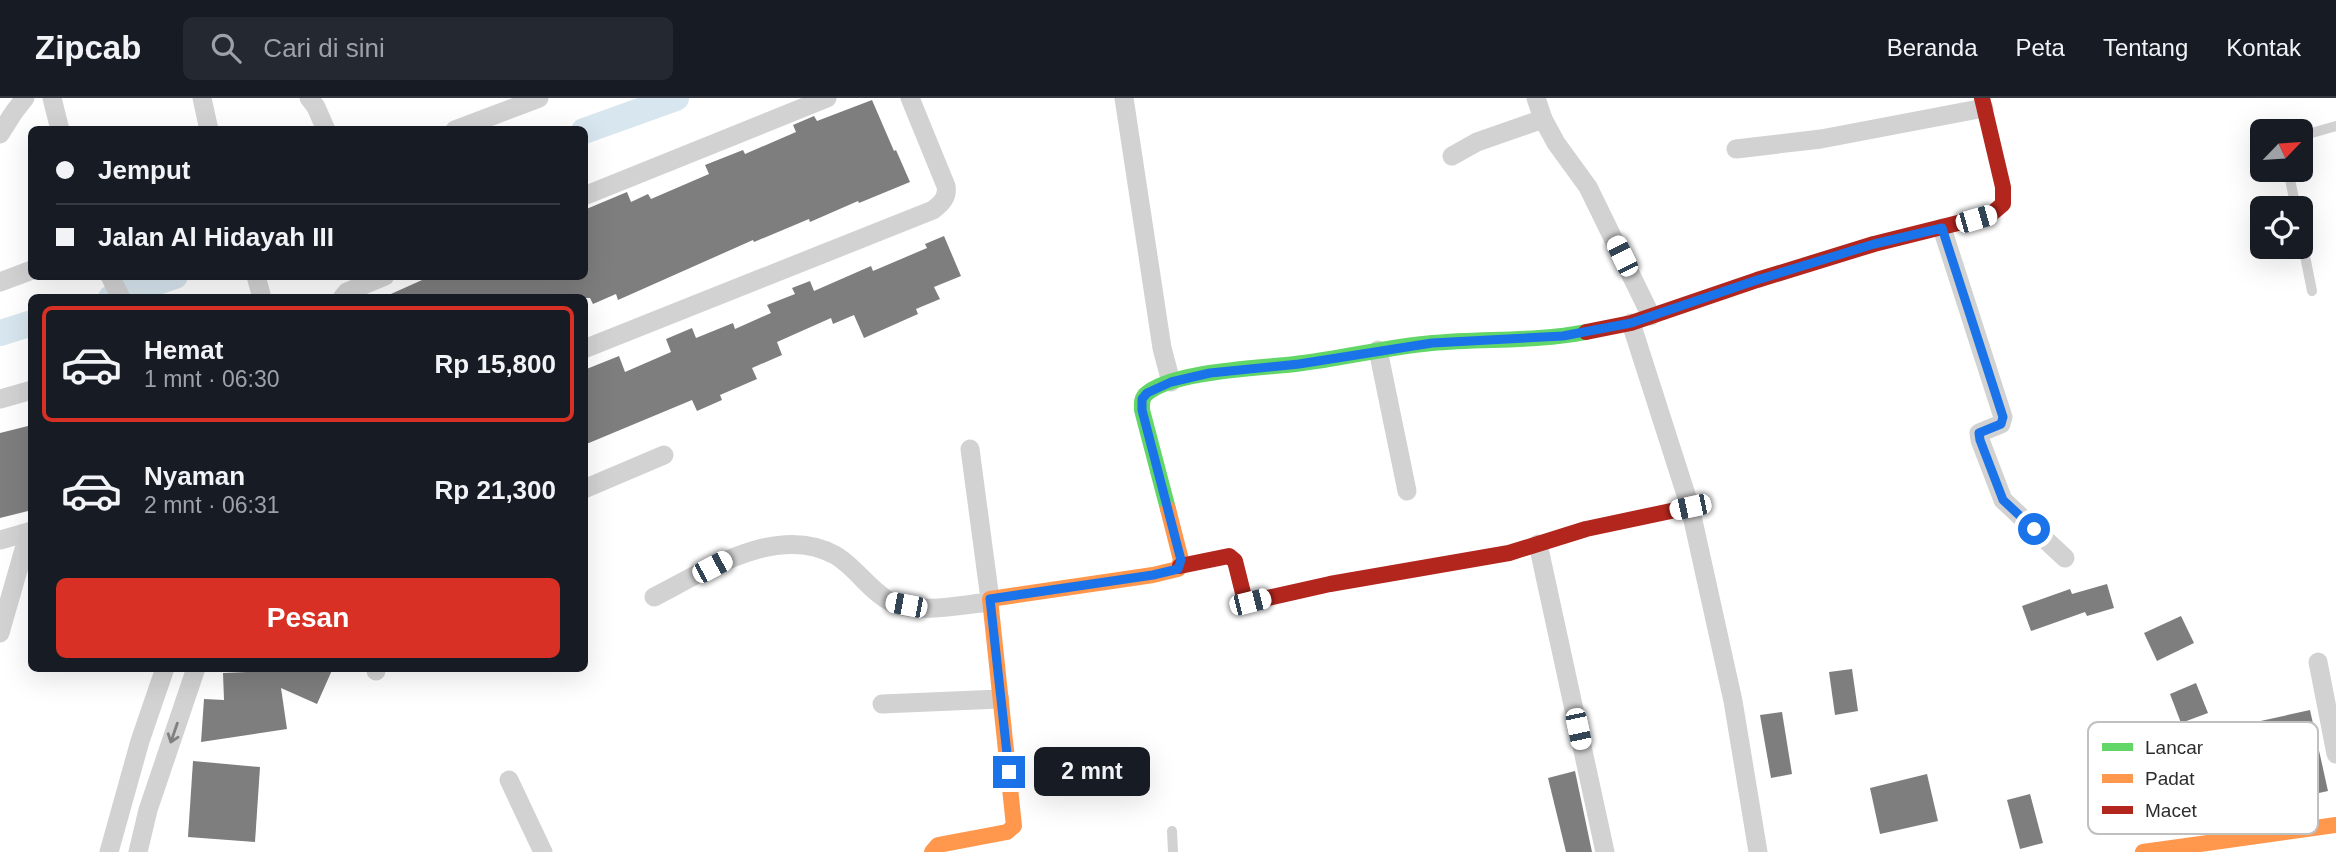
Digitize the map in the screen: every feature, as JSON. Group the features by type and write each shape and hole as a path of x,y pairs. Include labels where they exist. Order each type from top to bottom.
{"street":[{"path":"0,135 25,98"},
{"path":"52,98 59,126"},
{"path":"202,98 208,126"},
{"path":"309,98 324,126"},
{"path":"465,126 539,98"},
{"path":"588,194 827,98"},
{"path":"588,347 933,210 942,203 947,193 946,186 910,98"},
{"path":"1124,98 1162,348 1171,382"},
{"path":"1536,98 1543,119 1556,143 1588,187 1651,316"},
{"path":"1180,566 1181,560 1142,410 1142,399 1147,393 1171,382 1210,373 1299,364 1432,343 1563,336 1631,323 1874,244 1990,215 2003,204 2003,187 1983,103 1821,139 1735,149"},
{"path":"1452,156 1476,142 1543,119"},
{"path":"1942,228 2003,417 2001,424 1979,433 1980,440 2003,500 2065,558"},
{"path":"0,282 28,272"},
{"path":"345,294 376,280"},
{"path":"1631,323 1690,507 1733,701 1758,852"},
{"path":"1378,350 1407,491"},
{"path":"0,399 28,391"},
{"path":"932,852 938,845 1007,832 1014,825 990,601 970,449"},
{"path":"588,487 664,455"},
{"path":"654,597 732,556 780,545 808,546 836,555 892,603 920,608 990,601 1153,575 1178,569 1180,566 1230,556 1235,561 1245,601 1250,602 1330,584 1509,553 1586,529 1690,507"},
{"path":"0,540 28,533"},
{"path":"0,633 28,539"},
{"path":"1538,544 1605,852"},
{"path":"2318,662 2336,754"},
{"path":"109,852 140,741 164,672"},
{"path":"138,852 148,810 195,672"},
{"path":"882,704 1000,699"},
{"path":"509,780 543,852"},
{"path":"2318,828 2336,825"},
{"path":"2143,852 2272,834"}],"lane":[{"path":"2314,132 2336,126"},
{"path":"2306,259 2312,291"},
{"path":"1172,831 1173,852"}],"building":[{"path":"872,100 910,182 810,222 809,219 754,242 753,240 618,300 616,294 593,304 588,294 391,294 422,280 588,280 588,208 627,192 631,202 648,194 651,199 709,174 705,165 743,150 745,154 796,132 793,125 814,116 817,121"},
{"path":"944,236 961,276 934,287 940,299 916,309 918,314 864,338 854,315 833,324 831,318 777,342 782,355 752,368 757,379 720,395 722,400 697,411 692,400 588,443 588,368 619,356 625,372 671,352 666,339 692,328 696,338 733,323 735,329 771,313 767,305 795,294 792,288 810,281 814,291 871,266 873,271 927,248 925,244"},
{"path":"28,426 28,511 0,518 0,433"},
{"path":"2107,584 2114,608 2087,616 2085,612 2031,631 2022,606 2070,589 2072,594"},
{"path":"2181,616 2194,643 2157,661 2144,633"},
{"path":"1852,669 1858,711 1835,715 1829,672"},
{"path":"331,672 317,704 281,688 287,729 201,742 204,699 224,700 223,673"},
{"path":"2196,683 2208,713 2181,722 2170,694"},
{"path":"2310,710 2313,722 2256,722"},
{"path":"1782,712 1792,774 1771,778 1760,715"},
{"path":"2318,746 2328,791 2318,793"},
{"path":"193,761 260,767 255,842 188,837"},
{"path":"1575,771 1592,852 1566,852 1548,778"},
{"path":"1927,774 1938,821 1880,834 1870,788"},
{"path":"2030,794 2043,843 2020,849 2007,800"}],"waterway":[{"path":"588,130 676,98"},
{"path":"123,294 163,280"},
{"path":"0,333 28,324"}],"traffic: fast":[{"path":"1168,509 1142,410 1145,395 1157,387 1216,372 1312,362 1415,345 1548,337 1586,332"}],"traffic: slow":[{"path":"932,852 938,845 1007,832 1014,826 990,599 1178,569 1181,560 1168,509"},
{"path":"2318,828 2336,825"},
{"path":"2143,852 2272,834"}],"traffic: jam":[{"path":"1586,332 1631,323 1874,244 1990,215 2003,204 2003,187 1982,98"},
{"path":"1180,566 1229,556 1235,561 1245,601 1250,602 1330,584 1509,553 1586,529 1690,507"}],"route":[{"path":"1009,772 993,646 990,599 1178,569 1181,560 1142,410 1142,399 1147,393 1171,382 1210,373 1299,364 1432,343 1563,336 1631,323 1874,244 1942,228 2004,420 2001,424 1982,430 1978,435 2003,500 2034,529"}]}
